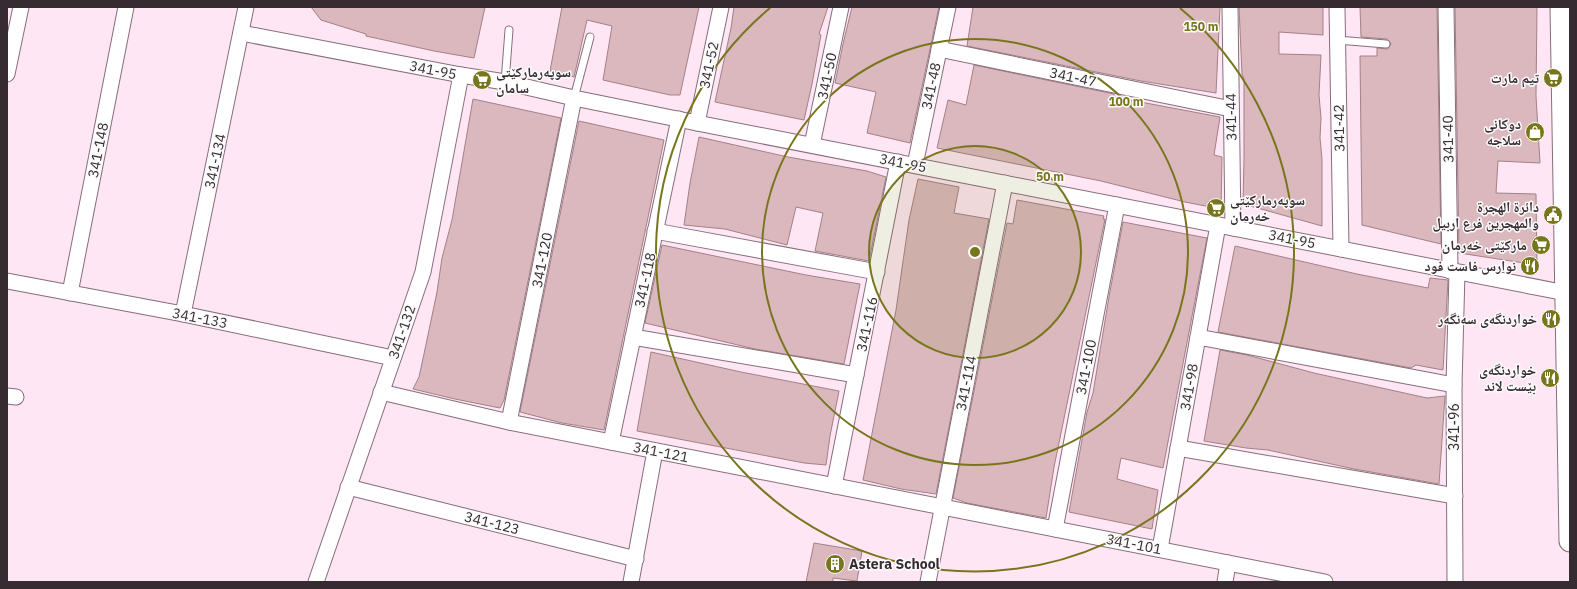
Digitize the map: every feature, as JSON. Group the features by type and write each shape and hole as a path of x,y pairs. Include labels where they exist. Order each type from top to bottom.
{"main road":[{"path":"1561,7 1567,199 1566,293 1570,541"}],"street":[{"path":"7,74 9,55 21,7"},
{"name":"341-148","path":"70,293 126,7"},
{"name":"341-134","path":"183,314 246,7"},
{"name":"341-52","path":"697,123 721,7"},
{"name":"341-50","path":"812,145 841,7"},
{"name":"341-48","path":"915,165 948,7"},
{"name":"341-44","path":"1230,7 1233,228"},
{"name":"341-42","path":"1337,7 1340,249"},
{"name":"341-40","path":"1446,7 1454,271"},
{"name":"341-95","path":"241,32 461,76 505,82 574,98 697,123 1566,293"},
{"name":"341-47","path":"939,49 1231,109"},
{"name":"341-132","path":"316,582 423,272 461,76"},
{"name":"341-120","path":"509,422 574,98"},
{"name":"341-118","path":"611,442 679,119"},
{"name":"341-116","path":"834,486 898,162"},
{"name":"341-114","path":"928,582 1005,183"},
{"name":"341-100","path":"1055,529 1117,205"},
{"name":"341-98","path":"1160,549 1218,225"},
{"path":"655,232 877,272"},
{"name":"341-96","path":"1454,271 1455,582"},
{"name":"341-133","path":"7,281 183,314 393,358"},
{"path":"633,337 856,375"},
{"path":"1198,337 1454,385"},
{"name":"341-121","path":"381,392 509,422 942,507"},
{"path":"1178,448 1455,496"},
{"path":"631,582 656,451"},
{"name":"341-123","path":"348,487 636,559"},
{"name":"341-101","path":"942,507 1325,582"},
{"path":"1225,582 1228,563"}],"lane":[{"path":"505,82 508,30"},
{"path":"574,98 590,37"},
{"path":"1337,40 1386,44"}],"building":[{"path":"311,7 485,7 474,58 366,36 366,34 321,20"},
{"path":"562,7 699,7 680,95 670,95 603,80 612,26 587,20 574,77 550,71"},
{"path":"734,7 828,7 819,34 821,35 804,120 715,102"},
{"path":"852,7 939,7 910,143 867,133 876,92 835,83"},
{"path":"973,7 1220,7 1216,93 1141,81 967,46"},
{"path":"1239,7 1323,7 1323,35 1279,32 1279,54 1321,55 1319,95 1322,159 1322,226 1243,204 1244,79 1242,74"},
{"path":"1360,7 1437,7 1441,244 1362,225 1360,56 1377,56 1377,48 1388,49 1391,44 1387,39 1361,37"},
{"path":"1455,7 1537,7 1536,96 1540,163 1498,161 1496,193 1536,194 1537,265 1459,253"},
{"path":"974,65 1114,94 1114,97 1220,117 1214,155 1222,157 1221,209 1185,202 1101,181 937,148 948,100 966,105"},
{"path":"473,99 561,118 504,400 500,408 413,389 419,377 437,292 442,258 452,220"},
{"path":"579,121 664,140 604,430 562,423 520,412"},
{"path":"699,137 788,157 867,171 886,177 869,261 815,251 823,213 796,207 787,245 725,229 684,225"},
{"path":"918,179 959,187 954,213 989,219 936,494 901,489 863,480 896,310 909,220"},
{"path":"1017,200 1104,216 1103,219 1105,219 1054,467 1046,518 967,503 953,498 1007,223 1013,224"},
{"path":"1123,222 1207,238 1163,468 1121,458 1117,479 1158,490 1152,529 1069,512 1087,412 1093,393"},
{"path":"662,245 806,275 860,284 844,364 755,349 645,323"},
{"path":"1235,246 1357,274 1428,288 1430,278 1448,280 1443,370 1416,365 1411,368 1218,332"},
{"path":"1220,350 1247,355 1314,373 1427,398 1445,396 1439,484 1354,469 1268,450 1204,441"},
{"path":"651,352 741,372 839,391 826,465 804,463 637,431"},
{"name":"Astera School","path":"814,543 862,551 857,581 833,578 833,582 806,582"}],"place":[{"name":"تیم مارت","path":"1553,78"},
{"name":"سوپەرمارکێتی سامان","path":"482,80"},
{"name":"دوكانى سلاجه","path":"1535,132"},
{"name":"سوپەرمارکێتی خەرمان","path":"1216,208"},
{"name":"دائرة الهجرة والمهجرين فرع اربيل","path":"1553,215"},
{"name":"مارکێتی خەرمان","path":"1541,245"},
{"name":"نوارس فاست فود","path":"1530,266"},
{"name":"خواردنگەی سەنگەر","path":"1551,319"},
{"name":"خواردنگەی بێست لاند","path":"1550,378"},
{"name":"Astera School","path":"835,564"}]}
